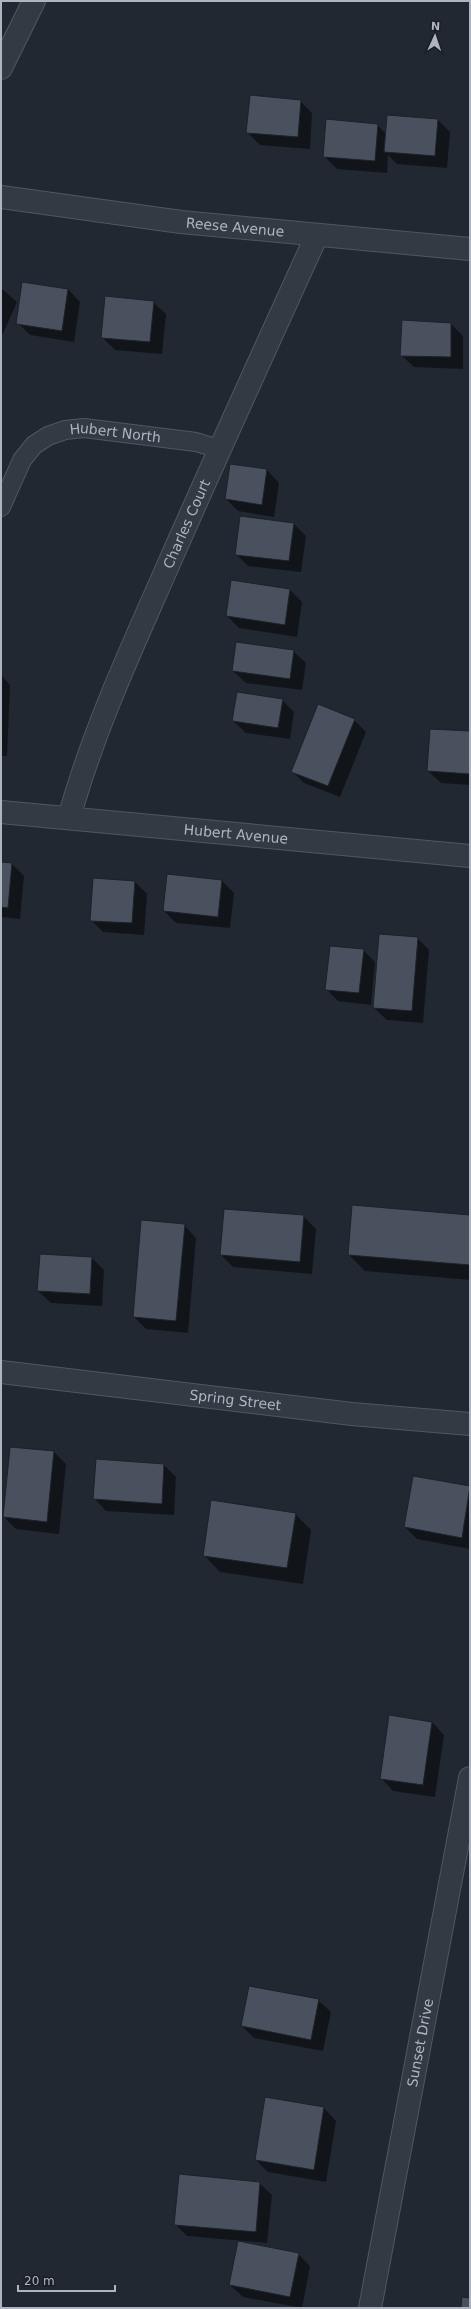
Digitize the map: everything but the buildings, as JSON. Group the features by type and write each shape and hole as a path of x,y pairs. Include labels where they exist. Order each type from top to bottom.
{"street":[{"path":"1,68 34,1"},
{"name":"Reese Avenue","path":"1,197 181,222 470,249"},
{"name":"Charles Court","path":"69,818 80,779 98,729 218,449 317,235"},
{"name":"Hubert Avenue","path":"1,812 470,856"},
{"name":"Spring Street","path":"1,1372 352,1414 470,1424"},
{"name":"Sunset Drive","path":"370,2308 470,1778"}],"lane":[{"name":"Hubert North","path":"1,507 22,460 34,445 48,436 65,430 84,428 196,442 218,449"}]}
